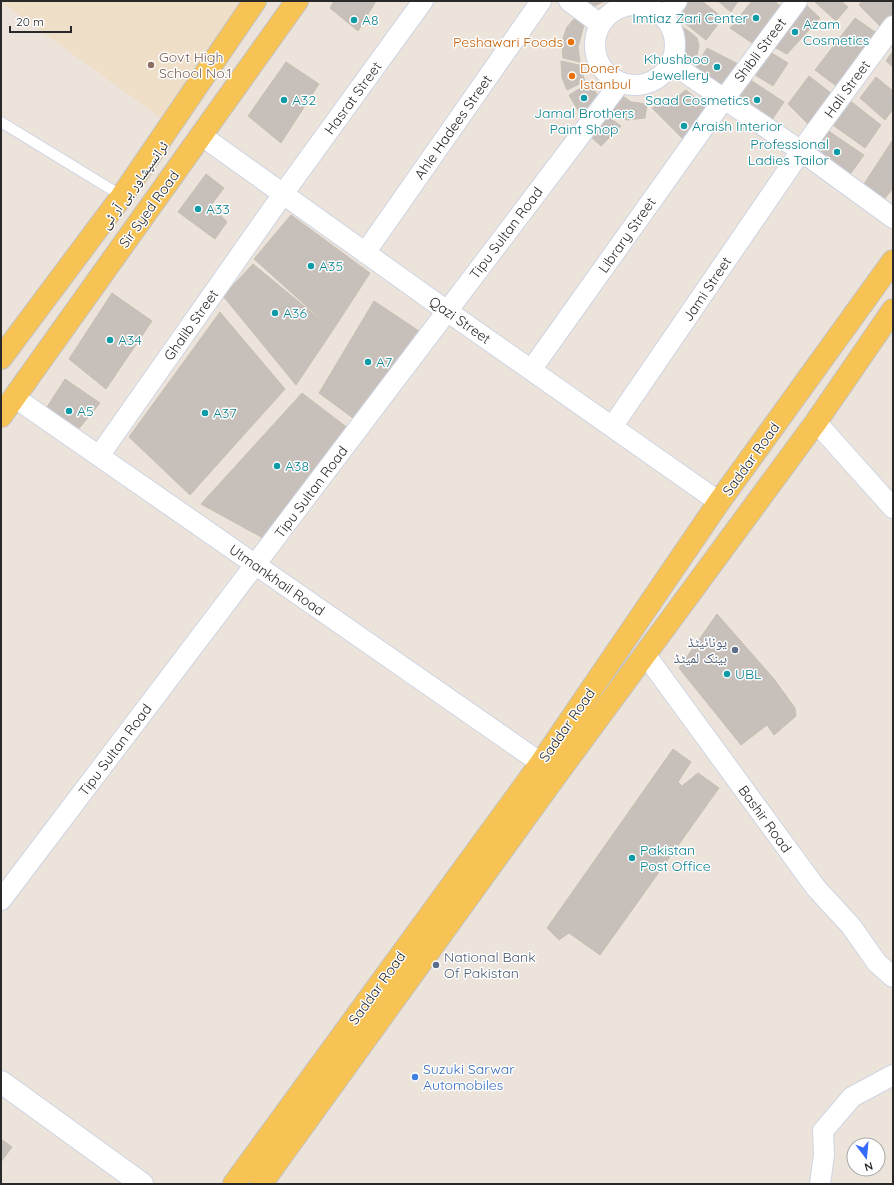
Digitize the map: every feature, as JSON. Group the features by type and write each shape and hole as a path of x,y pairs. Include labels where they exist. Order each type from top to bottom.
{"main road":[{"name":"Sir Syed Road","path":"1,416 8,395 202,136 297,1"},
{"name":"Sir Syed Road","path":"1,358 122,196 259,4"},
{"name":"Saddar Road","path":"234,1184 541,763 720,502 893,262"},
{"name":"Saddar Road","path":"261,1184 548,785 816,422 891,317"}],"street":[{"name":"Hasrat Street","path":"283,194 423,1"},
{"name":"Ahle Hadees Street","path":"365,253 541,1"},
{"path":"569,1 600,24"},
{"path":"664,18 677,1"},
{"name":"Shibli Street","path":"724,99 797,1"},
{"path":"631,5 643,6 655,10 672,27 675,40 675,52 671,63 664,73 655,80 644,85 632,86 620,83 610,78 602,69 596,58 594,47 600,24 608,15 619,8 631,5"},
{"name":"Hali Street","path":"801,151 893,26"},
{"path":"671,63 801,151 893,218"},
{"name":"Tipu Sultan Road","path":"1,900 620,83"},
{"name":"Library Street","path":"531,370 724,99"},
{"name":"Qazi Street","path":"202,136 447,311 720,502"},
{"name":"Jami Street","path":"612,427 801,151"},
{"name":"Ghalib Street","path":"99,456 283,194"},
{"name":"Utmankhail Road","path":"8,395 99,456 541,763"},
{"path":"816,422 893,508"},
{"name":"Bashir Road","path":"645,654 816,888 851,926 876,963 893,977"},
{"path":"820,1184 824,1155 823,1131 852,1097 893,1075"},
{"path":"1,1082 142,1184"}],"lane":[{"name":"ٹرانسپشاور بی آر ٹی","path":"1,370 259,4"},
{"path":"1,122 122,196"}],"shaded area":[{"name":"Govt High School No.1","path":"1,1 256,1 173,127"}],"building":[{"name":"A8","path":"334,1 376,1 358,31 330,8"},
{"path":"584,1 605,1 590,8"},
{"path":"643,1 667,1 662,10 654,4"},
{"path":"686,1 702,1 723,18 706,40 677,17"},
{"path":"718,1 738,1 731,12"},
{"name":"Imtiaz Zari Center","path":"752,1 774,1 782,7 755,45 730,28"},
{"path":"814,1 841,1 848,7 836,21"},
{"path":"862,1 893,1 893,13 882,28 859,5"},
{"name":"Azam Cosmetics","path":"805,4 820,18 787,54 772,46"},
{"path":"855,18 878,34 839,88 815,70"},
{"name":"Peshawari Foods","path":"574,19 584,25 578,47 580,62 563,58 563,38 567,27"},
{"path":"676,23 697,38 699,46 696,59 690,66 681,57 681,38"},
{"name":"Khushboo Jewellery","path":"707,48 738,64 724,87 695,69"},
{"path":"893,51 893,67 886,61"},
{"path":"770,52 788,63 773,86 752,73"},
{"name":"Doner Istanbul","path":"561,61 579,65 585,81 567,90 562,78"},
{"name":"A32","path":"286,62 319,84 281,143 248,116"},
{"path":"809,76 832,94 811,127 788,104"},
{"path":"876,77 893,91 893,109 885,120 860,98"},
{"name":"Saad Cosmetics","path":"749,79 784,102 769,124 731,98"},
{"name":"Jamal Brothers Paint Shop","path":"589,83 601,100 587,117 579,112 569,95"},
{"name":"Araish Interior","path":"686,90 710,110 686,142 652,108 673,100"},
{"path":"620,94 631,102 647,104 645,118 627,120 619,116 610,108"},
{"path":"849,100 881,125 865,148 830,123"},
{"path":"606,115 621,126 601,146 590,136"},
{"name":"Professional Ladies Tailor","path":"827,130 864,155 849,176 810,150"},
{"path":"892,141 893,188 883,201 862,187"},
{"name":"A33","path":"206,174 224,188 211,205 227,222 215,239 178,212"},
{"name":"A35","path":"291,215 370,273 333,330 254,259"},
{"name":"A36","path":"253,264 333,330 296,385 223,296"},
{"name":"A34","path":"112,293 152,321 106,389 69,359"},
{"name":"A7","path":"374,301 419,331 357,421 319,393"},
{"name":"A37","path":"220,312 285,389 190,495 129,437"},
{"name":"A5","path":"65,379 100,403 72,437 40,418"},
{"name":"A38","path":"302,393 349,429 263,538 201,504"},
{"name":"UBL","path":"717,614 774,679 795,708 796,716 774,735 767,725 741,745 679,668"},
{"name":"Pakistan Post Office","path":"673,749 691,762 678,782 682,786 698,773 719,788 600,955 569,933 559,940 547,928"},
{"path":"1,1139 12,1147 1,1162"}],"place":[{"name":"Imtiaz Zari Center","path":"756,18"},
{"name":"A8","path":"354,20"},
{"name":"Azam Cosmetics","path":"795,32"},
{"name":"Peshawari Foods","path":"571,42"},
{"name":"Govt High School No.1","path":"151,65"},
{"name":"Khushboo Jewellery","path":"717,67"},
{"name":"Doner Istanbul","path":"572,76"},
{"name":"Jamal Brothers Paint Shop","path":"584,98"},
{"name":"A32","path":"284,100"},
{"name":"Saad Cosmetics","path":"757,100"},
{"name":"Araish Interior","path":"684,126"},
{"name":"Professional Ladies Tailor","path":"837,152"},
{"name":"A33","path":"198,209"},
{"name":"A35","path":"311,266"},
{"name":"A36","path":"275,313"},
{"name":"A34","path":"110,340"},
{"name":"A7","path":"368,362"},
{"name":"A5","path":"69,411"},
{"name":"A37","path":"205,413"},
{"name":"A38","path":"277,466"},
{"name":"یونائیٹڈ بینک لمیٹڈ","path":"735,650"},
{"name":"UBL","path":"727,674"},
{"name":"Pakistan Post Office","path":"632,858"},
{"name":"National Bank Of Pakistan","path":"436,965"},
{"name":"Suzuki Sarwar Automobiles","path":"415,1077"}]}
